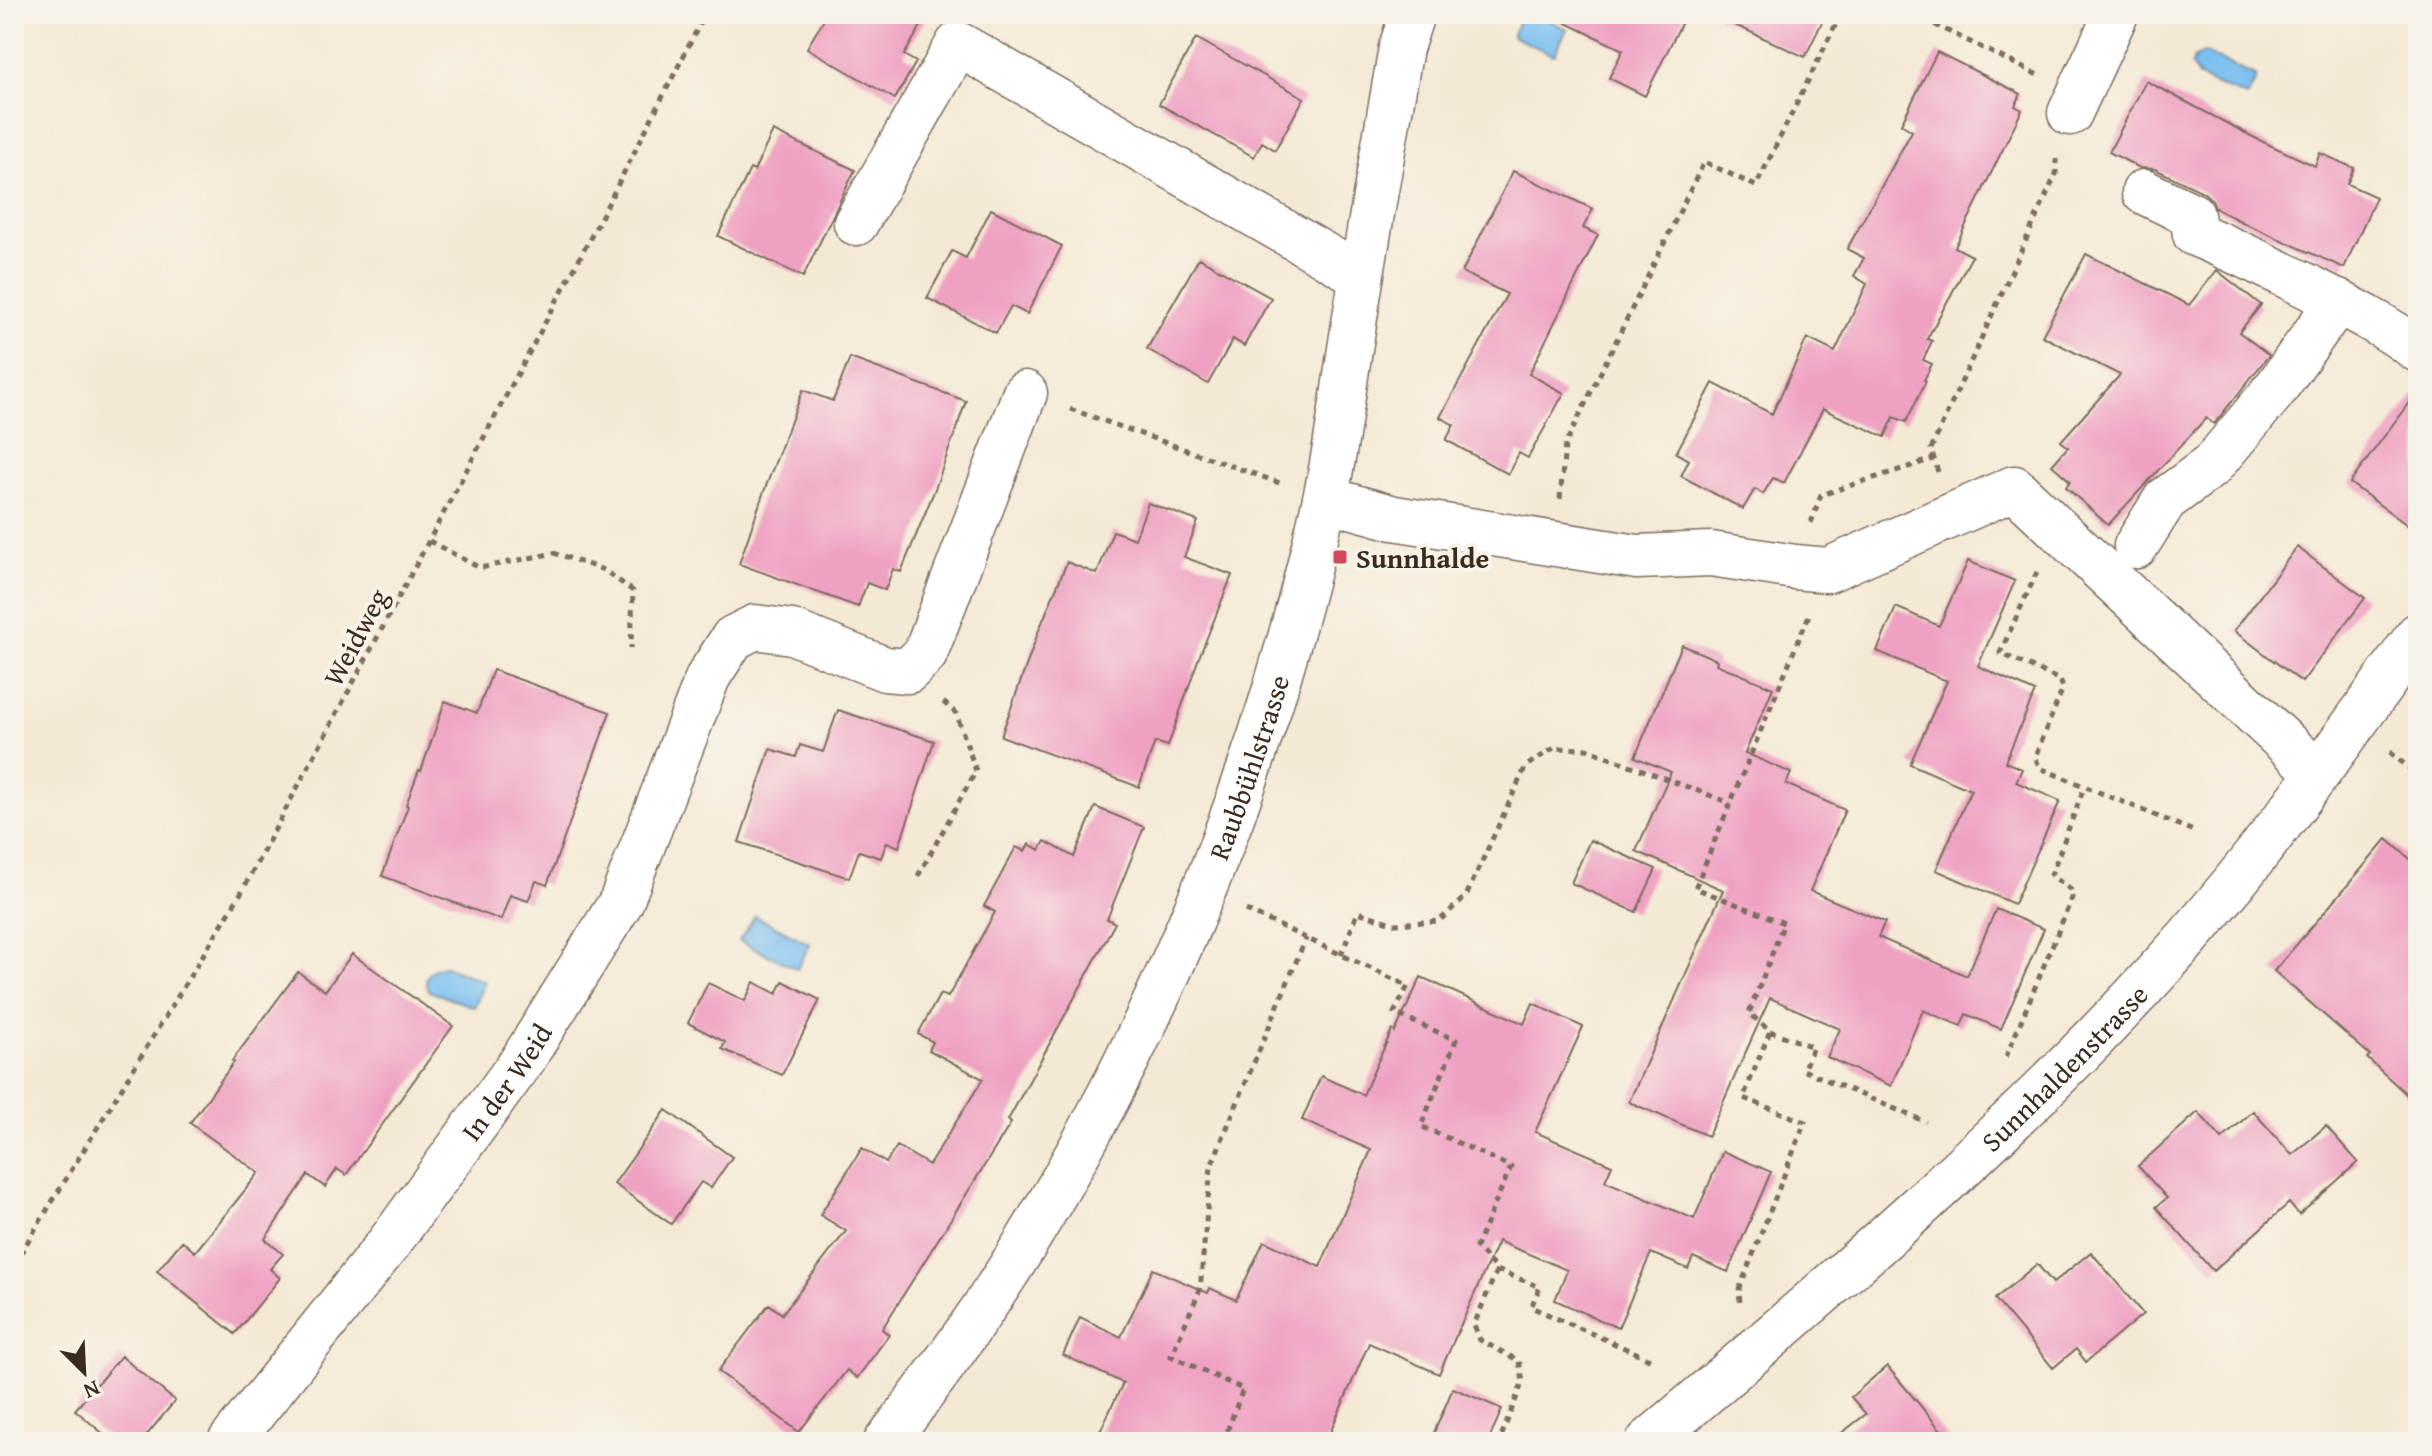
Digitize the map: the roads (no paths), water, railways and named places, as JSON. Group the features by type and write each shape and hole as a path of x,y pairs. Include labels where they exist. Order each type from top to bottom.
{"street":[{"name":"Raubbühlstrasse","path":"886,1442 959,1344 1024,1246 1084,1144 1140,1037 1193,917 1246,780 1297,617 1309,493 1361,276 1401,48 1412,14"},
{"path":"2062,129 2116,14"},
{"path":"856,223 966,29 1361,276"},
{"path":"2144,192 2192,215 2195,234 2338,301 2418,350"},
{"path":"2136,546 2165,500 2211,466 2273,392 2338,301"},
{"name":"In der Weid","path":"230,1442 389,1243 522,1061 621,902 708,677 733,638 755,627 792,632 885,669 908,671 925,654 1025,393"},
{"path":"1309,493 1394,518 1637,557 1711,554 1811,568 1957,514 2014,488 2318,773"},
{"name":"Sunnhaldenstrasse","path":"1648,1442 1926,1202 2074,1059 2207,915 2318,773 2418,635"}],"water":[{"path":"1522,14 1536,14 1567,29 1554,55 1512,36"},
{"path":"2204,53 2257,77 2247,97 2199,78 2191,65 2195,57"},
{"path":"755,916 810,944 797,969 739,941"},
{"path":"445,966 485,982 474,1007 429,991 427,977 435,969"}],"place":[{"name":"Sunnhalde","path":"1340,557"}]}
